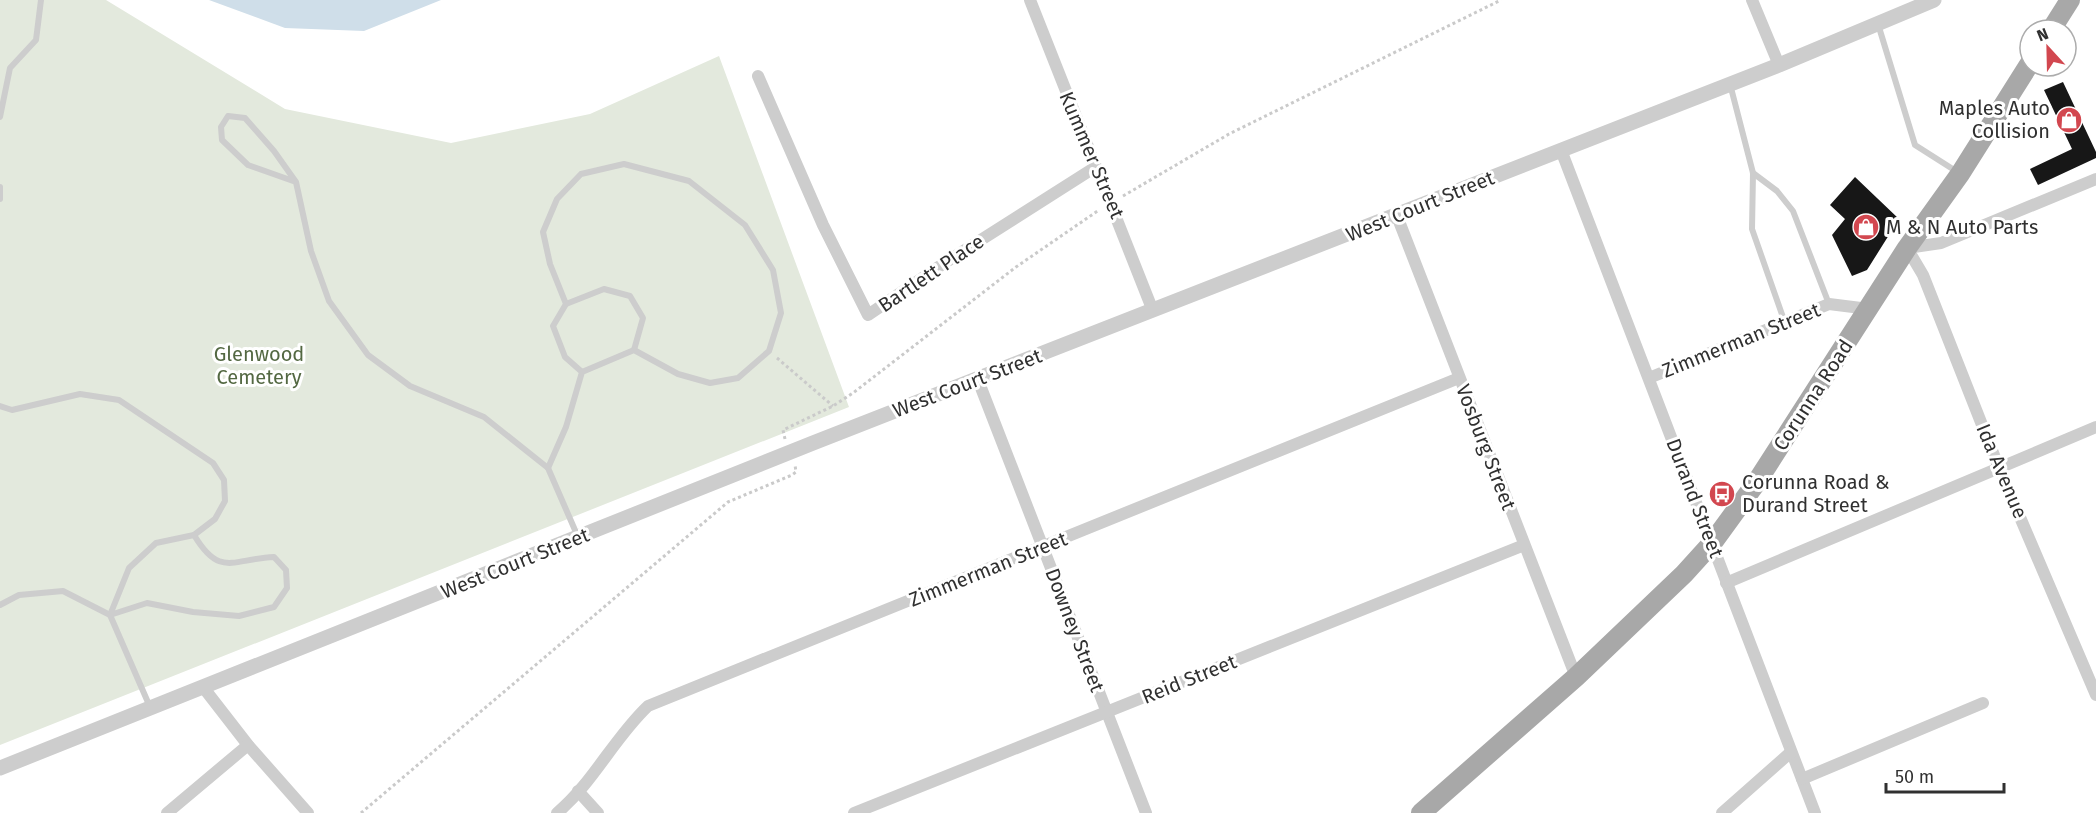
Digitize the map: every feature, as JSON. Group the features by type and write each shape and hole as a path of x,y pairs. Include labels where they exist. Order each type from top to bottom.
{"main road":[{"path":"2059,18 2070,0"},
{"name":"Corunna Road","path":"1420,813 1576,677 1713,542 1756,483 1907,248 1960,174 2021,78"}],"street":[{"name":"Kummer Street","path":"1030,0 1094,168 1112,202 1153,311"},
{"path":"1752,0 1779,64"},
{"name":"West Court Street","path":"0,768 579,537 1730,84 1934,0"},
{"name":"Bartlett Place","path":"758,76 823,225 868,315 943,264 1094,168"},
{"name":"Durand Street","path":"1561,150 1815,813"},
{"path":"1907,248 1941,243 2096,179"},
{"name":"Vosburg Street","path":"1397,216 1576,677"},
{"name":"Ida Avenue","path":"1907,248 1923,275 1999,468 2096,695"},
{"name":"Zimmerman Street","path":"1649,378 1829,304 1869,309"},
{"name":"Zimmerman Street","path":"557,813 578,791 627,726 648,706 1459,378"},
{"name":"Downey Street","path":"978,380 1146,813"},
{"path":"1726,583 2096,428"},
{"name":"Reid Street","path":"854,813 1524,545"},
{"path":"203,687 308,813"},
{"path":"1802,779 1983,703"},
{"path":"167,813 249,745"},
{"path":"1722,813 1791,752"},
{"path":"578,791 598,813"}],"lane":[{"path":"0,117 1,102 10,68 36,40 41,0"},
{"path":"1878,23 1915,145 1960,174"},
{"path":"1730,84 1753,173 1752,229 1785,322"},
{"path":"296,182 248,165 222,140 221,127 228,116 245,118 274,151 296,182 311,250 329,301 368,355 410,386 484,417 549,468 579,537"},
{"path":"566,304 550,264 543,232 557,199 580,174 624,164 689,181 745,225 773,270 781,314 769,351 738,378 711,383 678,374 634,350"},
{"path":"1753,173 1777,191 1793,211 1829,304"},
{"path":"0,187 0,199"},
{"path":"582,372 565,357 553,326 566,304 604,289 630,296 643,318 634,350"},
{"path":"582,372 634,350"},
{"path":"549,468 566,427 582,372"},
{"path":"0,406 12,410 80,394 119,400 213,463 224,480 225,501 215,519 194,535 156,543 129,568 110,615"},
{"path":"110,615 147,603 193,612 239,616 274,607 287,588 286,570 274,557 225,564 207,555 194,535"},
{"path":"0,605 19,595 63,591 110,615 150,708"}],"path":[{"path":"1120,198 1239,129 1501,0"},
{"path":"783,435 783,430 833,406 1016,267 1103,208"},
{"path":"769,351 833,406"},
{"path":"361,813 728,502 792,475 795,467"}],"green space":[{"name":"Glenwood Cemetery","path":"0,0 106,0 285,109 451,143 590,114 719,56 849,407 0,745"}],"shaded area":[{"path":"209,0 441,0 364,31 285,28"}],"building":[{"name":"Maples Auto Collision","path":"2063,82 2096,152 2096,158 2038,185 2030,169 2072,149 2044,90"},
{"name":"M & N Auto Parts","path":"1855,177 1899,219 1867,270 1852,276 1832,235 1845,219 1830,205"}],"place":[{"name":"Maples Auto Collision","path":"2069,120"},
{"name":"M & N Auto Parts","path":"1866,227"},
{"name":"Corunna Road & Durand Street","path":"1722,494"}]}
